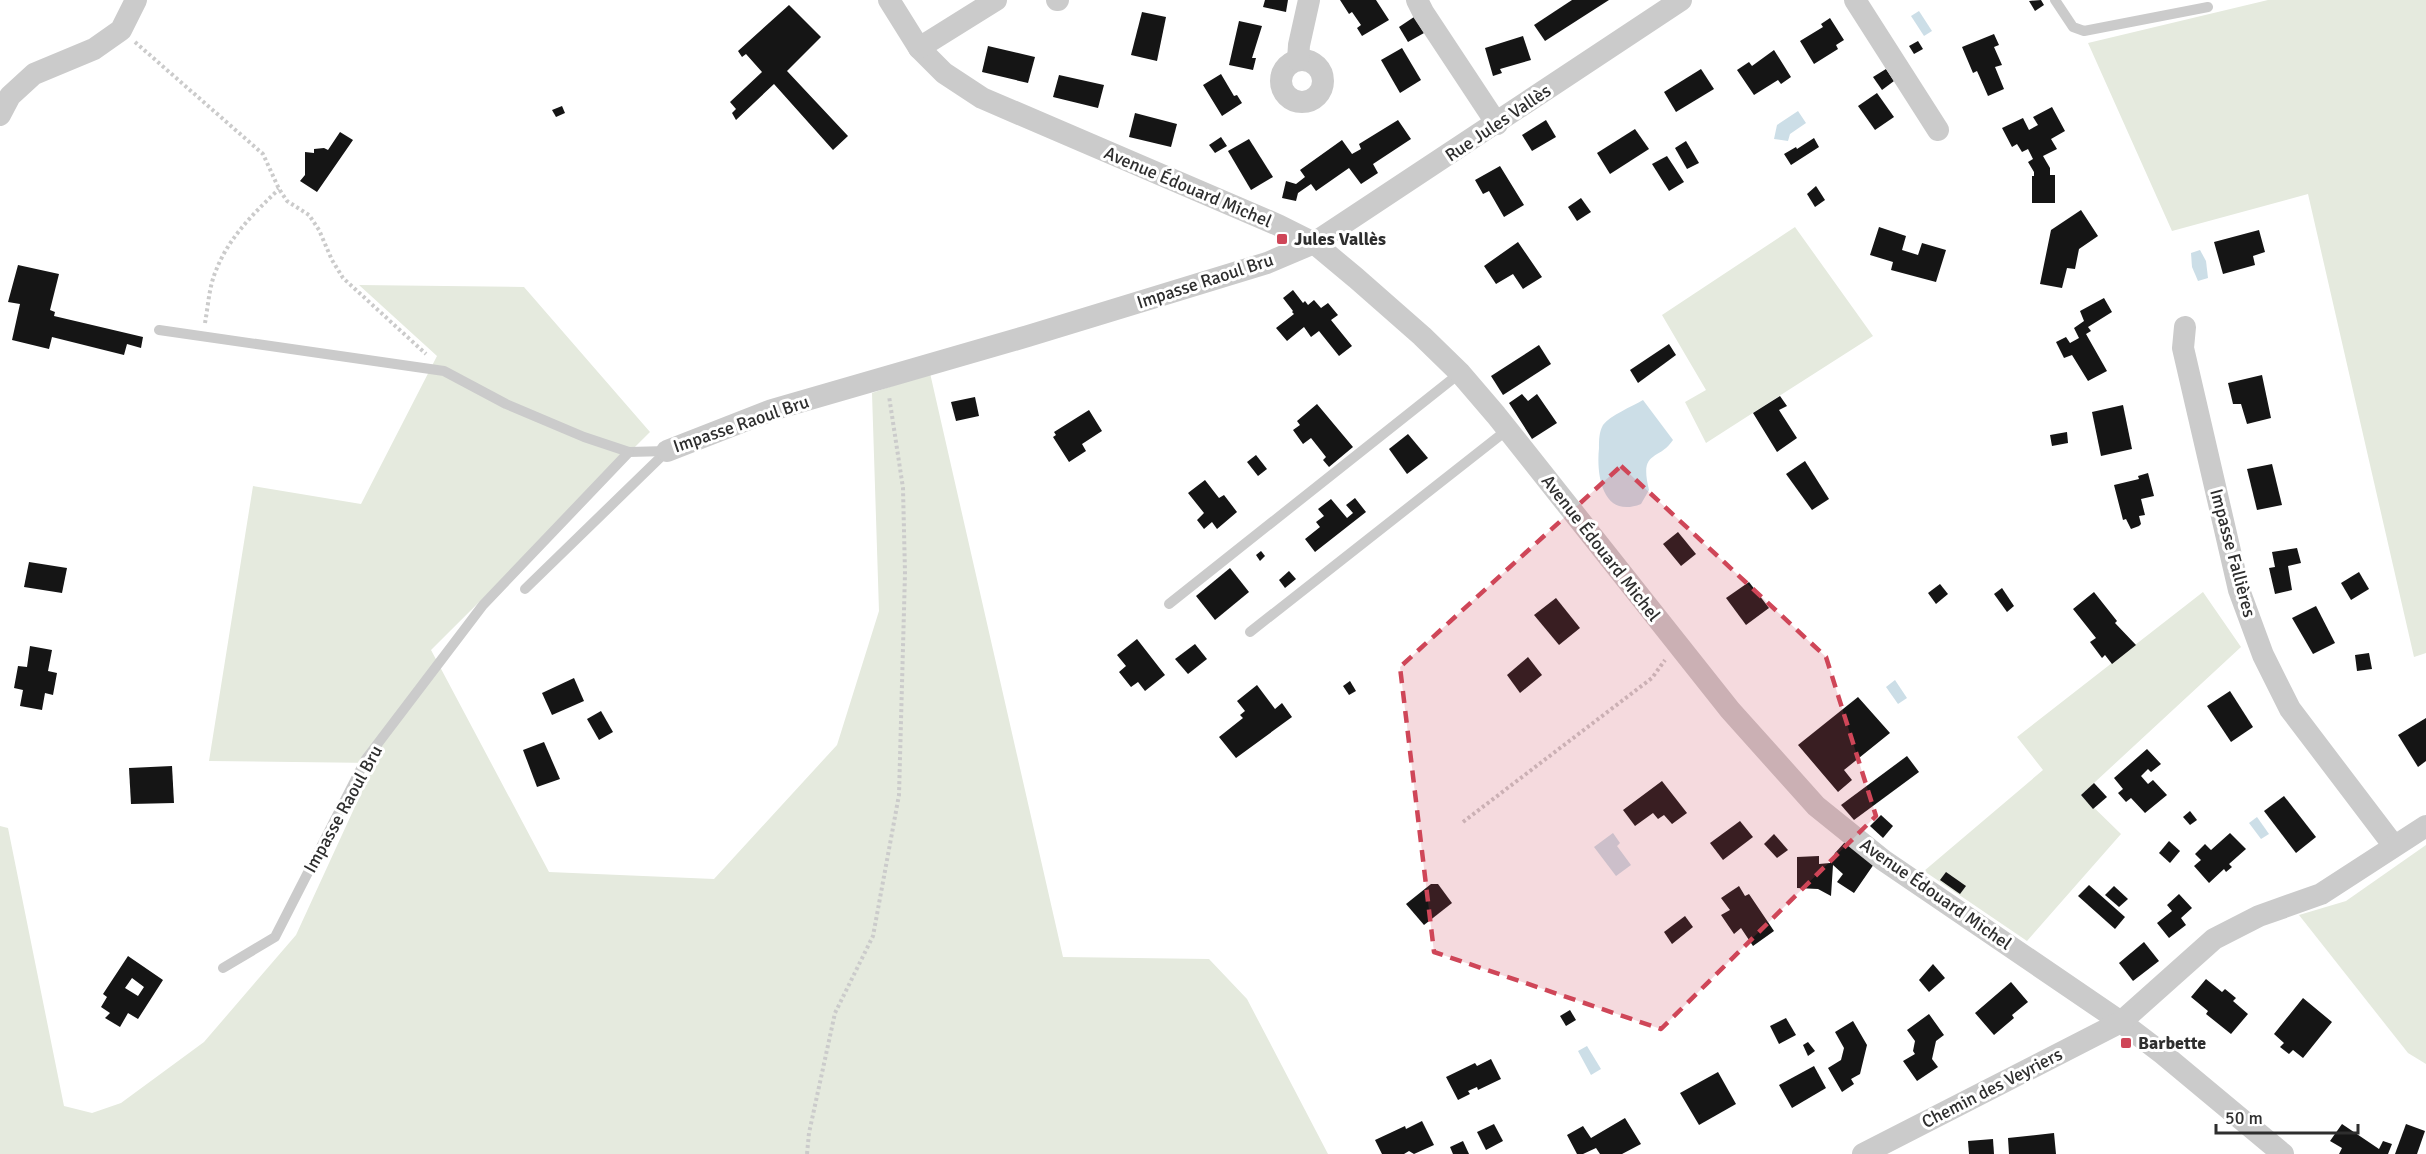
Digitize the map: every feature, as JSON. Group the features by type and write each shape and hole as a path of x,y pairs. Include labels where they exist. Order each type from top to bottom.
{"street":[{"path":"0,115 10,96 34,75 94,49 121,30 136,0"},
{"name":"Avenue Édouard Michel","path":"889,0 919,48 944,73 982,98 1278,225 1314,243 1422,336 1460,374 1730,710 1816,806 1883,860 2163,1053 2283,1154"},
{"path":"919,48 996,0"},
{"path":"1299,60 1299,45 1309,0"},
{"path":"1417,0 1497,124"},
{"name":"Rue Jules Vallès","path":"1314,243 1682,0"},
{"path":"1855,0 1938,130"},
{"name":"Impasse Raoul Bru","path":"668,451 772,410 1256,266 1314,243"},
{"name":"Impasse Fallières","path":"2185,327 2183,348 2239,590 2263,655 2290,709 2394,846"},
{"name":"Chemin des Veyriers","path":"1863,1154 2121,1022 2214,939 2259,916 2321,894 2426,826"}],"lane":[{"path":"2055,0 2073,27 2084,32 2208,7"},
{"path":"159,330 415,365 444,371 506,404 629,452"},
{"path":"1169,604 1460,374"},
{"path":"1250,632 1507,430"},
{"path":"525,588 668,451"},
{"name":"Impasse Raoul Bru","path":"223,968 275,937 366,759 483,605 629,452 668,451"}],"path":[{"path":"121,30 263,154 287,201 309,215 319,230 343,278 444,371"},
{"path":"202,337 214,274 233,237 279,189"},
{"path":"807,1154 809,1133 835,1013 873,936 899,795 905,573 903,488 886,377"},
{"path":"1463,822 1652,678 1663,662 1680,647"}],"highlighted area":[{"path":"1621,466 1826,657 1876,816 1661,1029 1434,952 1400,667"}],"shaded area":[{"path":"2268,0 2426,0 2426,653 2414,657 2308,194 2172,231 2088,43"},
{"path":"1919,11 1932,31 1924,36 1911,16"},
{"path":"1798,111 1806,123 1790,134 1788,141 1774,139 1777,125"},
{"path":"1795,227 1873,336 1706,443 1685,402 1706,390 1662,315"},
{"path":"2200,250 2206,261 2208,278 2198,281 2192,267 2191,253"},
{"path":"359,285 524,287 650,432 431,650 549,872 714,879 837,745 879,611 872,393 930,373 1063,957 1209,959 1247,999 1328,1154 0,1154 0,826 8,828 64,1106 92,1113 121,1103 204,1042 296,935 375,763 209,761 253,486 361,504 437,356"},
{"path":"1643,400 1673,440 1648,462 1646,468 1649,490 1641,504 1628,507 1618,506 1610,500 1601,482 1598,459 1600,433 1603,425 1611,418"},
{"path":"2203,592 2241,647 2081,795 2121,834 2027,941 1924,871 2043,770 2017,737"},
{"path":"1895,680 1907,698 1898,704 1886,687"},
{"path":"2257,817 2269,834 2261,839 2249,823"},
{"path":"1613,833 1620,843 1617,846 1631,865 1616,876 1594,847"},
{"path":"2426,845 2426,1064 2408,1053 2299,915 2346,901"},
{"path":"1587,1046 1601,1069 1591,1075 1578,1051"}],"building":[{"path":"1265,0 1288,0 1286,12 1263,7"},
{"path":"1340,0 1376,0 1389,20 1362,36 1357,28 1361,25 1352,12 1349,14"},
{"path":"1572,0 1609,0 1545,41 1534,25"},
{"path":"2041,0 2044,5 2035,11 2029,1"},
{"path":"789,5 821,37 787,71 848,136 833,150 774,84 736,120 732,113 736,109 730,102 762,72 746,54 742,57 738,51"},
{"path":"1142,12 1166,17 1157,61 1131,55"},
{"path":"1414,17 1424,33 1408,42 1399,27"},
{"path":"1830,18 1844,40 1836,45 1838,49 1814,64 1800,41 1823,27 1821,24"},
{"path":"1239,21 1262,26 1252,58 1256,58 1253,70 1229,65"},
{"path":"1994,34 1999,45 1994,47 2002,65 1995,67 2004,89 1988,96 1977,71 1973,73 1962,47"},
{"path":"1523,36 1531,60 1500,69 1502,73 1493,76 1485,48"},
{"path":"1918,41 1923,49 1914,54 1909,46"},
{"path":"988,46 1035,57 1028,83 982,72"},
{"path":"1402,48 1421,80 1400,93 1381,60"},
{"path":"1774,50 1791,77 1781,84 1778,80 1754,95 1737,70 1749,62 1752,66"},
{"path":"1701,69 1714,89 1676,112 1664,92"},
{"path":"1886,69 1894,81 1882,90 1873,77"},
{"path":"1221,74 1234,96 1237,95 1242,103 1222,116 1203,85"},
{"path":"1059,75 1104,85 1098,108 1053,97"},
{"path":"1877,93 1894,117 1875,130 1858,106"},
{"path":"562,106 565,113 556,117 552,110"},
{"path":"2052,107 2065,131 2051,139 2057,149 2043,156 2050,168 2050,175 2055,175 2055,203 2032,203 2034,172 2028,162 2033,159 2028,149 2022,152 2017,144 2012,147 2002,128 2023,118 2029,130 2038,125 2033,117"},
{"path":"1135,113 1177,124 1171,147 1129,137"},
{"path":"1398,120 1411,139 1373,164 1378,173 1361,184 1349,168 1316,191 1311,184 1298,193 1296,201 1282,198 1286,181 1296,184 1305,177 1300,170 1342,140 1352,154 1361,149 1359,144"},
{"path":"1546,120 1556,137 1532,151 1522,135"},
{"path":"1635,129 1649,149 1610,174 1597,153"},
{"path":"340,132 353,140 317,192 300,181 305,175 305,152 314,153 314,149 324,148 328,150"},
{"path":"1221,137 1227,146 1215,153 1209,145"},
{"path":"1814,138 1819,147 1791,165 1784,154"},
{"path":"1249,139 1273,177 1251,190 1228,151"},
{"path":"1686,141 1699,163 1687,169 1675,148"},
{"path":"1667,156 1684,182 1669,191 1652,164"},
{"path":"1500,166 1524,205 1504,217 1489,191 1483,194 1475,180"},
{"path":"1816,186 1825,200 1815,207 1807,194"},
{"path":"1581,198 1591,212 1577,221 1568,207"},
{"path":"2081,210 2098,236 2079,249 2075,269 2067,268 2062,288 2040,284 2051,230"},
{"path":"1879,227 1906,236 1902,250 1918,255 1922,243 1946,250 1936,282 1891,270 1893,262 1870,255"},
{"path":"2259,230 2265,252 2253,256 2255,265 2223,274 2214,242"},
{"path":"1518,242 1542,277 1523,289 1513,274 1496,284 1484,266"},
{"path":"18,265 59,274 50,310 55,312 54,316 143,337 141,348 127,344 124,355 52,337 49,349 12,340 20,304 8,302"},
{"path":"1293,290 1303,303 1305,301 1308,305 1314,300 1321,308 1328,303 1338,315 1331,320 1352,346 1339,356 1319,331 1311,337 1304,327 1287,341 1276,328 1294,314 1283,298"},
{"path":"2104,298 2112,312 2088,327 2091,331 2086,334 2107,371 2088,381 2072,355 2064,358 2056,342 2066,337 2070,343 2079,338 2074,328 2084,321 2080,311"},
{"path":"1669,344 1676,355 1638,383 1630,370"},
{"path":"1539,345 1551,364 1503,395 1491,376"},
{"path":"2262,375 2271,418 2247,424 2241,404 2233,404 2228,383"},
{"path":"1522,394 1528,401 1537,394 1557,423 1532,439 1509,403"},
{"path":"1780,396 1787,406 1779,410 1797,438 1777,452 1753,413"},
{"path":"975,397 979,416 956,421 951,402"},
{"path":"1317,404 1353,447 1329,467 1323,460 1326,457 1311,438 1303,444 1293,430 1300,425 1297,421"},
{"path":"2123,405 2132,449 2101,456 2092,412"},
{"path":"1089,410 1102,431 1082,444 1086,451 1069,462 1053,437 1056,435 1054,432"},
{"path":"2067,432 2068,443 2052,446 2050,435"},
{"path":"1408,434 1428,458 1407,474 1389,449"},
{"path":"1256,455 1267,469 1258,476 1247,462"},
{"path":"1805,461 1829,499 1812,510 1786,474"},
{"path":"2272,464 2282,505 2257,510 2247,469"},
{"path":"2148,473 2154,496 2141,499 2145,515 2139,516 2141,524 2139,526 2131,529 2126,519 2123,520 2114,485 2139,479 2138,476"},
{"path":"1205,480 1219,498 1224,495 1237,512 1217,529 1212,522 1204,529 1197,520 1204,513 1188,493"},
{"path":"1355,498 1366,512 1315,552 1305,539 1320,527 1316,522 1324,516 1318,509 1331,499 1347,518 1353,513 1346,505"},
{"path":"1678,532 1696,554 1681,566 1663,544"},
{"path":"2297,548 2301,563 2288,566 2292,590 2275,594 2269,568 2275,567 2272,552"},
{"path":"1261,551 1265,556 1260,561 1256,555"},
{"path":"29,562 67,568 62,593 24,587"},
{"path":"1230,568 1249,592 1215,620 1196,596"},
{"path":"1289,571 1296,579 1285,588 1279,580"},
{"path":"2359,572 2369,589 2351,600 2341,583"},
{"path":"1749,582 1769,608 1746,625 1726,598"},
{"path":"1940,584 1948,594 1936,604 1928,593"},
{"path":"2002,588 2014,606 2007,612 1994,594"},
{"path":"2094,592 2117,621 2115,623 2136,645 2112,664 2105,655 2102,658 2090,642 2096,638 2073,609"},
{"path":"1556,598 1580,628 1559,645 1534,615"},
{"path":"2316,606 2335,643 2313,654 2292,618"},
{"path":"1137,639 1165,675 1145,691 1138,682 1131,687 1119,672 1126,666 1117,655"},
{"path":"1195,644 1207,659 1188,674 1175,659"},
{"path":"30,646 52,650 48,671 57,673 53,695 45,693 42,710 20,706 23,690 14,688 18,666 27,667"},
{"path":"2369,653 2372,669 2357,671 2355,655"},
{"path":"1528,657 1542,675 1520,693 1507,675"},
{"path":"574,678 584,701 552,715 542,693"},
{"path":"1350,681 1356,691 1349,695 1343,686"},
{"path":"1257,685 1275,709 1282,703 1292,717 1236,758 1219,737 1243,718 1240,715 1245,711 1237,701"},
{"path":"2230,691 2253,727 2231,742 2207,706"},
{"path":"1858,697 1890,733 1844,770 1852,780 1838,792 1798,745"},
{"path":"601,711 613,732 599,740 587,719"},
{"path":"2426,718 2426,761 2418,767 2398,735"},
{"path":"544,742 560,779 537,787 523,750"},
{"path":"2147,749 2161,764 2151,772 2148,769 2141,776 2148,784 2153,780 2167,795 2145,813 2131,798 2126,802 2118,793 2123,789 2114,778"},
{"path":"1907,756 1919,772 1854,820 1841,805"},
{"path":"172,766 174,803 131,804 129,768"},
{"path":"1662,781 1687,813 1672,824 1664,815 1658,819 1653,813 1635,826 1623,810"},
{"path":"2094,783 2107,797 2093,809 2081,795"},
{"path":"2284,796 2316,837 2296,853 2264,811"},
{"path":"2190,811 2197,820 2190,825 2183,817"},
{"path":"1881,815 1893,826 1883,838 1870,826"},
{"path":"1740,821 1753,837 1723,860 1710,843"},
{"path":"2230,833 2246,849 2229,864 2232,867 2226,872 2224,869 2209,883 2194,866 2201,860 2195,854 2205,844 2211,850"},
{"path":"1774,834 1788,850 1777,858 1764,844"},
{"path":"2169,841 2180,851 2170,863 2159,853"},
{"path":"1845,842 1874,864 1854,893 1837,882 1843,874 1833,865 1831,896 1818,889 1797,888 1797,857 1819,856 1819,864 1830,863"},
{"path":"1946,872 1966,886 1960,894 1940,880"},
{"path":"1431,884 1438,884 1452,903 1424,925 1406,904"},
{"path":"2089,885 2125,917 2115,929 2078,896"},
{"path":"1739,886 1745,896 1749,894 1774,931 1753,946 1741,928 1734,934 1721,915 1730,910 1721,898"},
{"path":"2114,886 2128,899 2119,907 2105,895"},
{"path":"2179,894 2192,908 2181,918 2186,925 2169,938 2157,923 2172,911 2167,905"},
{"path":"1685,916 1693,927 1672,944 1664,932"},
{"path":"2144,942 2159,961 2133,981 2119,963"},
{"path":"128,956 163,980 138,1019 128,1013 120,1027 105,1018 110,1013 101,1007 107,997 103,994","holes":["132,978 144,987 138,996 125,988"]},
{"path":"1933,964 1945,978 1929,992 1919,980"},
{"path":"2206,979 2222,992 2225,989 2236,998 2233,1001 2248,1014 2231,1034 2206,1014 2208,1011 2191,997"},
{"path":"2011,982 2028,1002 2012,1015 2014,1018 1994,1035 1975,1013"},
{"path":"2303,998 2332,1022 2303,1058 2293,1050 2289,1054 2280,1047 2284,1043 2274,1034"},
{"path":"1570,1010 1576,1020 1566,1026 1560,1016"},
{"path":"1929,1014 1944,1035 1936,1041 1932,1059 1938,1067 1917,1081 1903,1061 1915,1054 1913,1051 1915,1041 1907,1030"},
{"path":"1786,1018 1796,1035 1779,1044 1770,1026"},
{"path":"1853,1021 1867,1045 1860,1074 1851,1079 1854,1084 1842,1092 1828,1068 1841,1060 1844,1048 1835,1032"},
{"path":"1808,1042 1815,1051 1808,1056 1803,1045"},
{"path":"1491,1059 1501,1079 1478,1090 1477,1087 1468,1091 1470,1094 1458,1100 1446,1077 1475,1063 1477,1066"},
{"path":"1814,1066 1826,1088 1792,1108 1779,1085"},
{"path":"1718,1072 1736,1104 1699,1125 1680,1093"},
{"path":"1625,1118 1641,1144 1622,1154 1600,1154 1596,1148 1583,1154 1577,1154 1567,1135 1583,1126 1591,1138"},
{"path":"1422,1121 1434,1145 1414,1154 1409,1151 1404,1154 1382,1154 1375,1140"},
{"path":"1494,1124 1503,1141 1486,1150 1477,1132"},
{"path":"2342,1124 2379,1149 2383,1141 2392,1144 2388,1154 2339,1154 2342,1148 2330,1141"},
{"path":"2406,1124 2425,1131 2417,1154 2395,1154"},
{"path":"2054,1133 2056,1154 2009,1154 2008,1138"},
{"path":"1993,1139 1994,1154 1969,1154 1968,1141"},
{"path":"1463,1141 1469,1154 1453,1154 1450,1147"}],"place":[{"name":"Jules Vallès","path":"1282,239"},
{"name":"Barbette","path":"2126,1043"}]}
